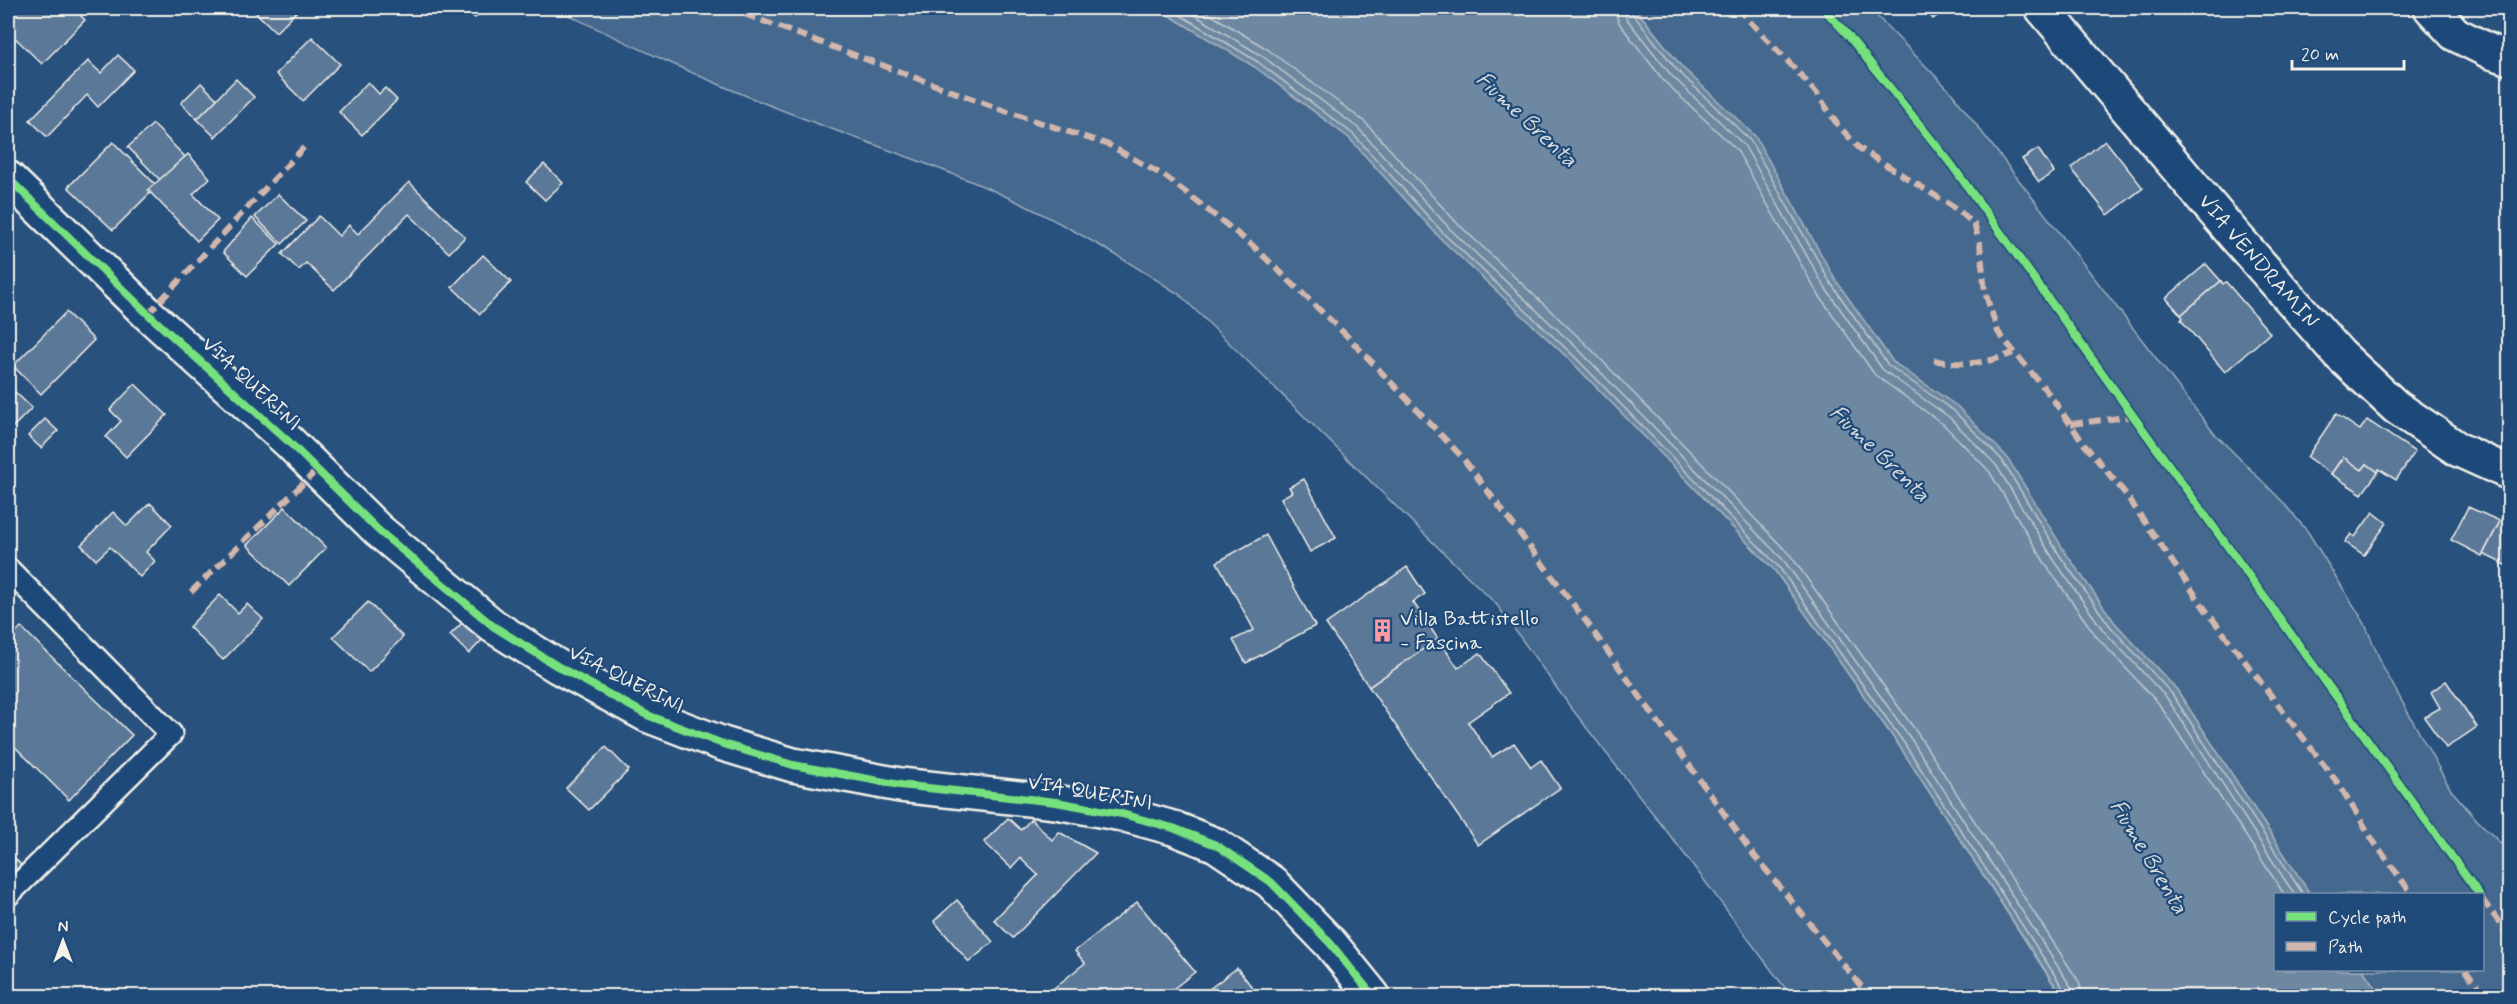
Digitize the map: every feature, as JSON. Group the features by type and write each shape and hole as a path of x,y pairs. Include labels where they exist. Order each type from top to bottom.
{"street":[{"name":"VIA VENDRAMIN","path":"2042,8 2235,236 2339,354 2397,407 2432,432 2459,450 2510,473"},
{"path":"2431,8 2455,34 2491,52 2510,58"},
{"name":"VIA QUERINI","path":"8,178 148,314 289,442 378,530 493,626 557,666 647,715 723,744 793,765 900,785 1056,802 1122,814 1184,832 1216,845 1272,882 1330,943 1372,996"}],"lane":[{"path":"8,569 171,734 8,895"}],"shaded area":[{"path":"554,8 1157,8 1255,67 1349,138 1441,239 1569,359 1775,571 1900,747 2061,996 1791,996 1569,705 1497,605 1180,295 1130,263 1027,206 948,172 741,94"},
{"path":"1635,8 1869,8 1951,92 2213,432 2281,500 2308,532 2364,622 2384,669 2451,790 2507,850 2510,855 2509,996 2381,996 2364,971 2484,971 2484,893 2309,893 2177,690 2115,623 1958,407 1893,362 1681,66"}],"water":[{"name":"Fiume Brenta","path":"1157,8 1635,8 1681,66 1755,136 1835,279 1893,362 1958,407 2007,457 2065,552 2115,623 2177,690 2309,893 2274,893 2274,971 2364,971 2381,996 2062,996 1900,747 1775,571 1569,359 1441,239 1349,138 1255,67"}],"building":[{"path":"8,8 77,8 75,10 85,20 42,64 8,31"},
{"path":"251,8 300,8 276,32"},
{"path":"465,8 486,8 475,18"},
{"path":"1924,8 1948,8 1933,19"},
{"path":"312,37 340,64 303,101 276,74"},
{"path":"118,55 134,70 98,107 87,95 47,137 30,120 88,61 101,73"},
{"path":"236,79 254,97 215,137 197,119"},
{"path":"368,82 379,94 385,88 397,100 362,135 339,112"},
{"path":"201,83 217,99 197,119 181,103"},
{"path":"153,124 185,157 160,180 128,147"},
{"path":"2105,140 2143,188 2108,215 2071,168"},
{"path":"113,142 155,184 148,190 151,192 113,230 68,187"},
{"path":"2038,149 2054,172 2039,182 2022,159"},
{"path":"188,154 210,178 193,194 218,220 197,241 148,190"},
{"path":"544,164 563,183 545,200 526,182"},
{"path":"409,182 465,237 449,253 409,214 334,290 306,263 299,270 282,254 319,216 339,236 349,225 358,234"},
{"path":"278,194 306,221 282,244 255,217"},
{"path":"252,218 279,244 247,276 223,252"},
{"path":"483,255 511,282 480,314 452,287"},
{"path":"2206,264 2221,281 2181,315 2166,298"},
{"path":"2221,281 2223,284 2226,282 2270,333 2225,372 2181,320 2183,318 2181,315"},
{"path":"66,312 94,340 41,394 13,366"},
{"path":"135,384 167,415 126,457 106,437 121,421 110,410"},
{"path":"15,392 32,408 8,432 8,400"},
{"path":"2336,414 2360,430 2367,420 2415,452 2396,480 2367,464 2362,470 2343,457 2331,474 2307,457"},
{"path":"45,419 58,431 41,448 28,436"},
{"path":"2343,457 2362,470 2367,464 2378,472 2362,494 2331,474"},
{"path":"1304,479 1336,538 1310,552 1281,498 1292,492 1289,487"},
{"path":"2510,502 2510,567 2483,554"},
{"path":"150,503 172,525 146,552 155,561 140,577 110,547 96,560 81,545 113,512 127,526"},
{"path":"285,507 326,548 289,586 247,545"},
{"path":"2468,507 2500,521 2482,556 2451,540"},
{"path":"2373,512 2387,523 2364,555 2345,542 2351,534 2355,537"},
{"path":"1266,535 1315,626 1246,663 1233,640 1254,630 1217,562"},
{"name":"Villa Battistello - Fascina","path":"1407,567 1425,594 1413,602 1438,639 1369,687 1326,624"},
{"path":"220,595 238,613 247,604 263,619 223,660 189,627"},
{"path":"368,602 403,637 369,672 333,637"},
{"path":"463,622 482,640 469,654 450,635"},
{"path":"21,627 132,735 69,800 8,740 8,641"},
{"path":"1438,639 1458,668 1480,653 1509,693 1468,722 1492,757 1514,743 1531,767 1541,760 1560,788 1478,845 1369,687"},
{"path":"2446,681 2477,727 2446,748 2424,717 2440,708 2431,692"},
{"path":"606,747 629,770 589,810 566,788"},
{"path":"1008,818 1021,830 1031,819 1052,840 1059,832 1096,853 1013,938 994,920 1038,875 1020,858 1011,868 984,842"},
{"path":"8,851 21,865 8,878"},
{"path":"957,900 993,942 969,962 934,921"},
{"path":"1137,902 1195,972 1164,996 1061,996 1054,988 1085,963 1075,951"},
{"path":"1237,968 1259,996 1200,996"}],"marked path":[{"path":"728,8 1008,112 1109,145 1166,177 1252,245 1346,335 1462,457 1585,620 1753,854 1869,996"},
{"path":"1737,8 1818,95 1837,124 1859,148 1958,210 1974,224 1980,244 1985,292 1998,332 2124,492 2205,609 2340,786 2374,842 2411,893"},
{"path":"148,314 306,145"},
{"path":"1934,360 1974,363 1993,360 2013,353"},
{"path":"2071,424 2134,416"},
{"path":"191,592 317,470"},
{"path":"2484,902 2510,937"},
{"path":"2466,971 2485,996"}],"cycle path":[{"path":"1823,8 1847,34 1951,164 2478,893"},
{"path":"8,178 148,314 289,442 378,530 493,626 557,666 647,715 723,744 793,765 900,785 1056,802 1122,814 1173,828 1216,845 1271,882 1330,943 1373,996"}],"place":[{"name":"Villa Battistello - Fascina","path":"1382,631"}]}
